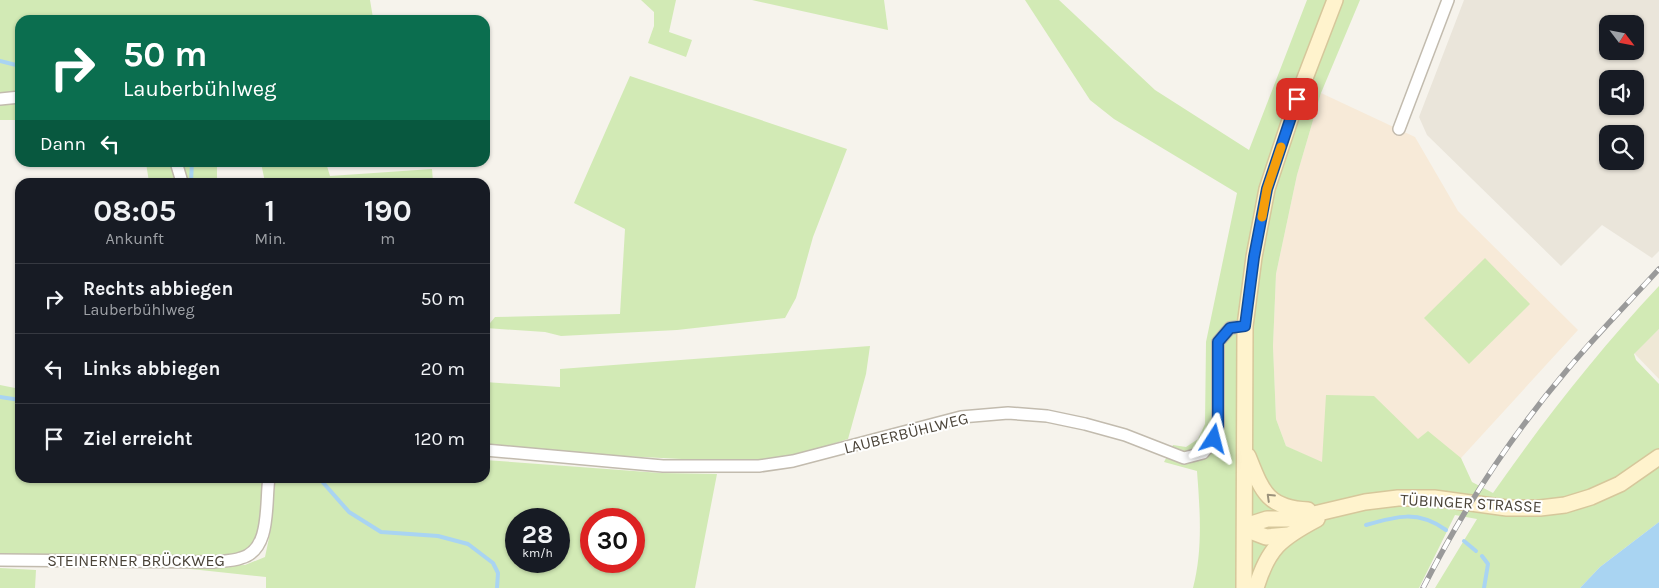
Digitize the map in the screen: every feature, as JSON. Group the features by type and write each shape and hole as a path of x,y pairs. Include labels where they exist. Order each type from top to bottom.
{"main road":[{"path":"1244,588 1245,326 1254,257 1267,189 1297,99 1335,0"},
{"path":"1246,451 1260,487 1272,501 1289,509 1332,511"},
{"name":"TÜBINGER STRASSE","path":"1245,528 1267,519 1293,519 1365,502 1398,498 1434,498 1507,508 1540,508 1565,504 1591,498 1620,484 1659,457"},
{"name":"TÜBINGER STRASSE","path":"1256,588 1263,566 1271,553 1288,535 1332,511"},
{"name":"TÜBINGER STRASSE","path":"1245,528 1266,537 1288,535"}],"street":[{"path":"1399,129 1448,0"},
{"path":"0,99 15,98"},
{"name":"LAUBERBÜHLWEG","path":"490,450 663,466 759,466 793,461 961,417 1008,413 1047,416 1086,424 1125,435 1184,458 1203,453 1214,439 1218,426 1218,342 1230,328 1245,326"},
{"name":"STEINERNER BRÜCKWEG","path":"0,560 214,562 242,558 254,551 261,541 269,483"}],"shaded area":[{"path":"1464,0 1659,0 1659,251 1652,258 1602,225 1561,266 1427,135 1419,117"},
{"path":"1321,93 1415,137 1458,211 1578,330 1461,458 1433,468 1322,463 1286,446 1276,419 1273,346 1276,274 1297,175"},
{"path":"1659,329 1659,379 1634,353"}],"green space":[{"path":"0,0 370,0 372,15 15,15 15,120 0,120"},
{"path":"641,0 676,0 669,32 692,40 686,57 648,43 654,26 654,12"},
{"path":"752,0 884,0 888,30"},
{"path":"1025,0 1059,0 1155,90 1249,150 1307,0 1360,0 1321,93 1297,175 1276,274 1273,346 1276,419 1286,446 1322,462 1326,395 1374,396 1418,439 1428,431 1461,458 1472,482 1493,493 1572,387 1659,286 1659,329 1634,354 1636,360 1659,384 1659,522 1600,567 1580,588 1435,588 1477,519 1455,515 1419,588 1193,588 1199,545 1200,515 1197,471 1164,462 1173,445 1186,447 1198,439 1205,424 1206,342 1237,193 1114,119 1090,100"},
{"path":"630,76 847,149 813,237 796,298 785,318 677,330 561,336 545,332 490,328 490,323 495,317 620,314 625,229 574,203"},
{"path":"147,167 217,167 217,178 148,178"},
{"path":"262,167 327,167 330,176 432,169 433,178 264,178"},
{"path":"1485,258 1530,304 1469,364 1424,318"},
{"path":"870,346 866,374 848,439 797,455 741,462 490,447 490,382 560,387 560,369"},
{"path":"0,385 15,388 15,483 265,483 262,521 259,532 249,550 240,555 213,559 0,558"},
{"path":"490,460 661,473 717,474 695,588 266,588 266,577 172,567 245,565 265,557 270,533 274,483 490,483"},
{"path":"0,568 36,570 35,588 0,588"}],"water":[{"path":"1659,522 1659,588 1580,588 1600,567"}],"waterway":[{"path":"0,61 15,65"},
{"path":"191,178 192,167"},
{"path":"0,397 15,399"},
{"path":"323,483 349,512 381,532 438,536 468,544 493,563 498,573 497,588"},
{"path":"1366,525 1398,517 1417,517 1446,530"},
{"path":"1464,541 1476,551"},
{"path":"1482,556 1488,564 1484,588"}],"railway":[{"path":"1423,588 1471,503 1526,421 1578,357 1659,269"}],"slow traffic":[{"path":"1262,217 1267,189 1281,147"}],"route":[{"path":"1214,439 1218,426 1218,342 1224,332 1230,328 1245,326 1254,257 1267,189 1297,99"}]}
